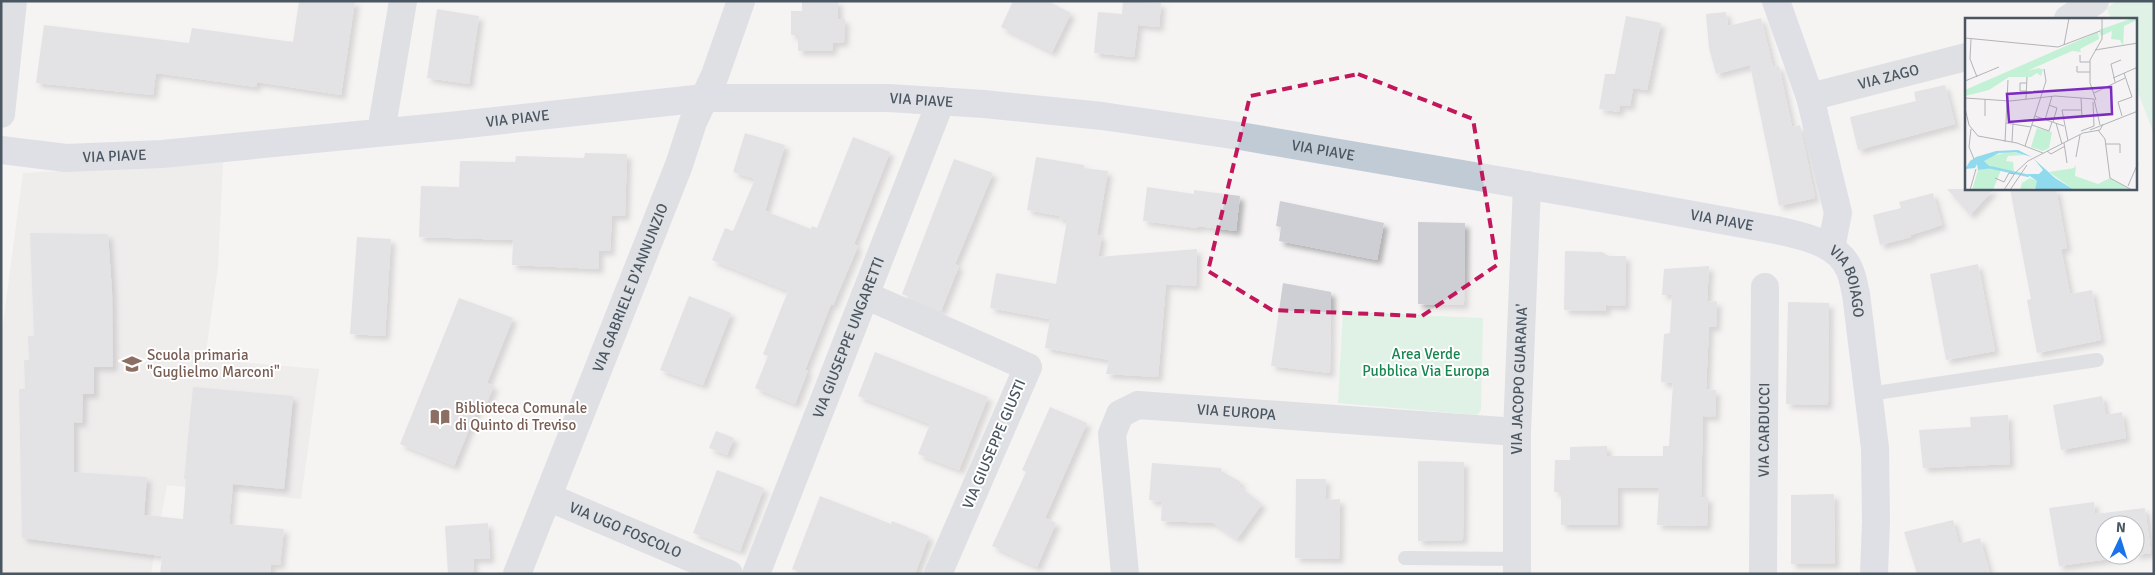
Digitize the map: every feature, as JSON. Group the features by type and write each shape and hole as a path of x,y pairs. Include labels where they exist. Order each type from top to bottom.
{"main road":[{"name":"VIA BOIAGO","path":"1776,1 1810,97 1838,213 1831,248 1841,256 1850,270 1856,294 1875,448 1876,521 1874,574"},
{"name":"VIA PIAVE","path":"1,150 66,158 162,154 704,98 889,98 1102,116 1246,137 1776,230 1798,235 1831,248"}],"street":[{"path":"1,114 6,34 13,1"},
{"path":"381,132 403,1"},
{"name":"VIA GABRIELE D'ANNUNZIO","path":"517,574 704,98 715,75 741,1"},
{"path":"2070,18 2095,1"},
{"name":"VIA ZAGO","path":"1810,97 1965,57"},
{"name":"VIA GIUSEPPE UNGARETTI","path":"756,574 941,101"},
{"name":"VIA JACOPO GUARANA'","path":"1517,566 1517,432 1527,185"},
{"name":"VIA CARDUCCI","path":"1763,574 1764,287"},
{"name":"VIA GIUSEPPE GIUSTI","path":"865,295 1028,366 938,574"},
{"name":"VIA EUROPA","path":"1125,574 1112,434 1120,414 1138,405 1517,432"},
{"name":"VIA UGO FOSCOLO","path":"548,497 729,574"}],"lane":[{"path":"1869,394 2097,360"},
{"path":"1405,558 1517,566"}],"highlighted area":[{"path":"1358,74 1473,119 1497,265 1422,316 1272,310 1208,271 1250,96"}],"shaded area":[{"name":"Scuola primaria \"Guglielmo Marconi\"","path":"223,162 218,267 205,359 319,369 301,499 167,485 151,574 1,574 1,339 23,173"}],"green space":[{"path":"2117,1 2154,1 2154,134 2138,92 2138,18 2111,18 2107,8"},
{"name":"Area Verde Pubblica Via Europa","path":"1343,312 1483,318 1481,410 1477,415 1338,403"}],"building":[{"path":"299,1 355,1 341,95 257,82 256,87 156,73 153,95 36,83 44,25 189,43 192,28 293,42"},
{"path":"802,1 838,1 838,19 845,19 844,42 833,43 832,51 798,51 798,35 791,35 791,11 802,11"},
{"path":"1013,1 1048,1 1071,13 1052,52 1001,27"},
{"path":"1123,1 1161,3 1159,27 1138,25 1134,57 1094,53 1098,12 1122,14"},
{"path":"437,9 479,16 469,84 427,78"},
{"path":"1726,12 1728,26 1761,18 1773,67 1779,66 1792,127 1800,125 1815,198 1779,206 1750,65 1716,74 1709,48 1706,14"},
{"path":"1626,16 1661,23 1647,90 1633,88 1630,106 1620,105 1619,112 1599,109 1605,74 1615,74"},
{"path":"1945,85 1955,124 1858,150 1850,117 1916,101 1914,92"},
{"path":"745,133 785,145 765,211 811,229 812,226 817,228 853,137 890,152 854,244 858,246 833,305 831,304 805,370 808,370 795,404 755,388 768,356 763,354 788,291 712,260 725,228 733,231 755,179 733,172"},
{"path":"585,153 627,154 625,216 612,216 610,251 599,251 599,269 512,265 513,240 419,237 421,186 459,187 460,161 515,162 516,156 584,158"},
{"path":"1036,157 1084,165 1084,168 1108,171 1097,235 1102,236 1098,257 1197,249 1196,286 1166,284 1158,377 1106,374 1109,360 1045,348 1050,319 990,308 996,273 1056,284 1067,220 1059,219 1060,216 1027,210"},
{"path":"954,159 993,173 955,264 959,266 941,311 902,294"},
{"path":"1147,187 1194,194 1194,190 1240,196 1236,231 1143,221"},
{"path":"1947,189 1993,190 1970,215"},
{"path":"2010,190 2056,190 2067,248 2061,249 2070,294 2092,290 2101,340 2037,353 2027,300 2031,299"},
{"path":"1933,193 1942,225 1911,235 1911,237 1880,245 1873,215 1901,208 1899,202"},
{"path":"1280,201 1384,223 1377,260 1279,241 1281,227 1276,226"},
{"path":"1418,222 1465,223 1464,305 1418,304"},
{"path":"30,233 108,234 112,292 113,367 94,367 94,394 83,394 82,423 74,422 74,472 147,477 144,515 183,519 186,479 184,479 193,387 293,396 284,489 233,484 229,524 284,529 280,565 271,564 270,574 160,574 162,556 22,538 19,389 25,389 24,360 29,360 28,336 34,336"},
{"path":"357,237 391,239 385,336 350,334"},
{"path":"1565,251 1602,252 1609,256 1626,256 1625,306 1606,305 1606,311 1564,310"},
{"path":"1978,264 1995,351 1946,360 1930,274"},
{"path":"1709,266 1707,302 1717,301 1716,327 1709,327 1706,389 1716,390 1715,417 1703,416 1701,497 1708,497 1707,526 1657,525 1659,488 1618,488 1618,525 1561,525 1561,492 1554,492 1555,460 1570,460 1570,447 1607,446 1607,456 1663,456 1663,446 1669,446 1673,383 1661,382 1664,334 1670,333 1672,295 1662,295 1664,269"},
{"path":"1283,283 1331,292 1330,373 1271,366"},
{"path":"689,296 731,313 703,385 660,370"},
{"path":"459,298 513,318 487,383 494,386 487,402 481,400 454,466 400,444"},
{"path":"1788,302 1829,303 1828,405 1786,404"},
{"path":"875,352 988,397 959,470 918,454 930,424 858,396"},
{"path":"2102,396 2106,415 2122,412 2126,438 2061,450 2053,405"},
{"path":"1050,407 1087,423 1045,518 1056,523 1037,567 992,546 1026,472 1022,470"},
{"path":"2008,415 2010,464 1923,468 1919,430 1971,427 1970,417"},
{"path":"716,431 734,438 727,455 709,448"},
{"path":"1418,461 1464,462 1463,540 1418,541"},
{"path":"1152,463 1221,468 1221,471 1241,482 1239,486 1262,504 1237,539 1213,523 1161,521 1162,502 1149,500"},
{"path":"717,470 764,488 740,551 693,533"},
{"path":"1296,479 1326,479 1325,500 1340,499 1339,559 1295,558"},
{"path":"1834,494 1835,564 1791,564 1791,495"},
{"path":"820,496 891,524 892,521 929,536 915,574 804,574 792,569"},
{"path":"2094,502 2095,514 2145,508 2151,553 2145,554 2145,515 2095,515 2095,561 2059,566 2049,508"},
{"path":"1953,520 1959,544 1980,538 1990,574 1917,574 1904,532"},
{"path":"488,523 490,559 473,559 474,574 448,574 445,526"}],"place":[{"name":"Scuola primaria \"Guglielmo Marconi\"","path":"132,364"},
{"name":"Biblioteca Comunale di Quinto di Treviso","path":"440,417"}]}
